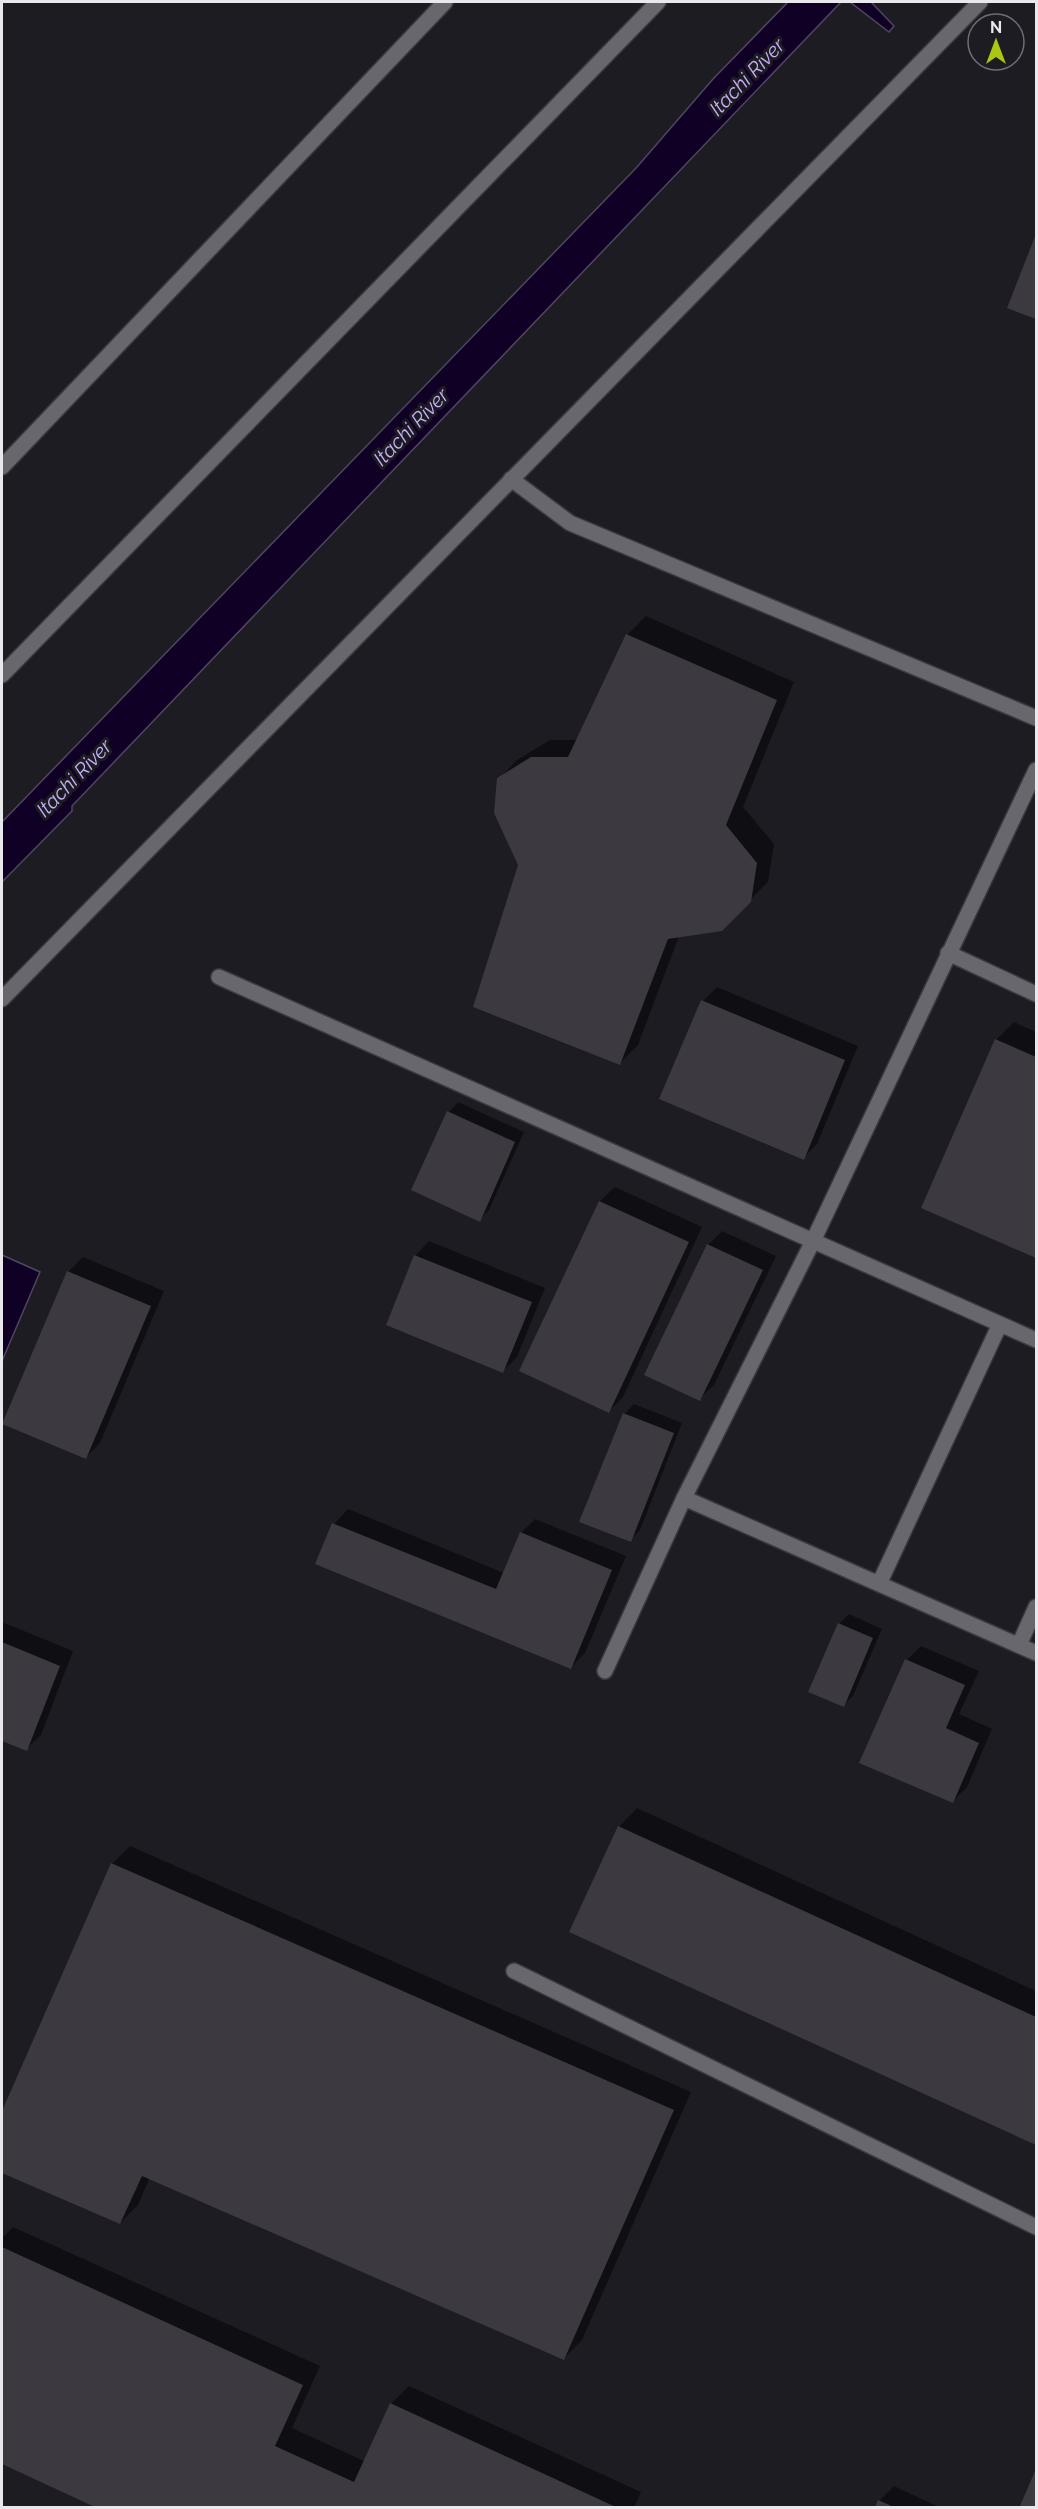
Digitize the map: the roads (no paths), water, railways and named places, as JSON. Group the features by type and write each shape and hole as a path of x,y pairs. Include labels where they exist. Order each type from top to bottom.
{"street":[{"path":"2,467 445,2"},
{"path":"2,675 658,2"},
{"path":"2,999 980,2"},
{"path":"511,479 570,523 1036,718"},
{"path":"605,1671 684,1498 813,1241 1036,770"},
{"path":"948,953 1036,994"},
{"path":"219,977 1036,1340"},
{"path":"879,1584 1000,1324"},
{"path":"684,1498 1036,1653"},
{"path":"1019,1645 1036,1607"},
{"path":"514,1971 1036,2227"}],"water":[{"name":"Itachi River","path":"788,2 841,2 2,882 2,822 637,167 713,79"},
{"path":"850,2 871,2 894,26 889,32"},
{"path":"2,1255 40,1272 2,1361"}]}
